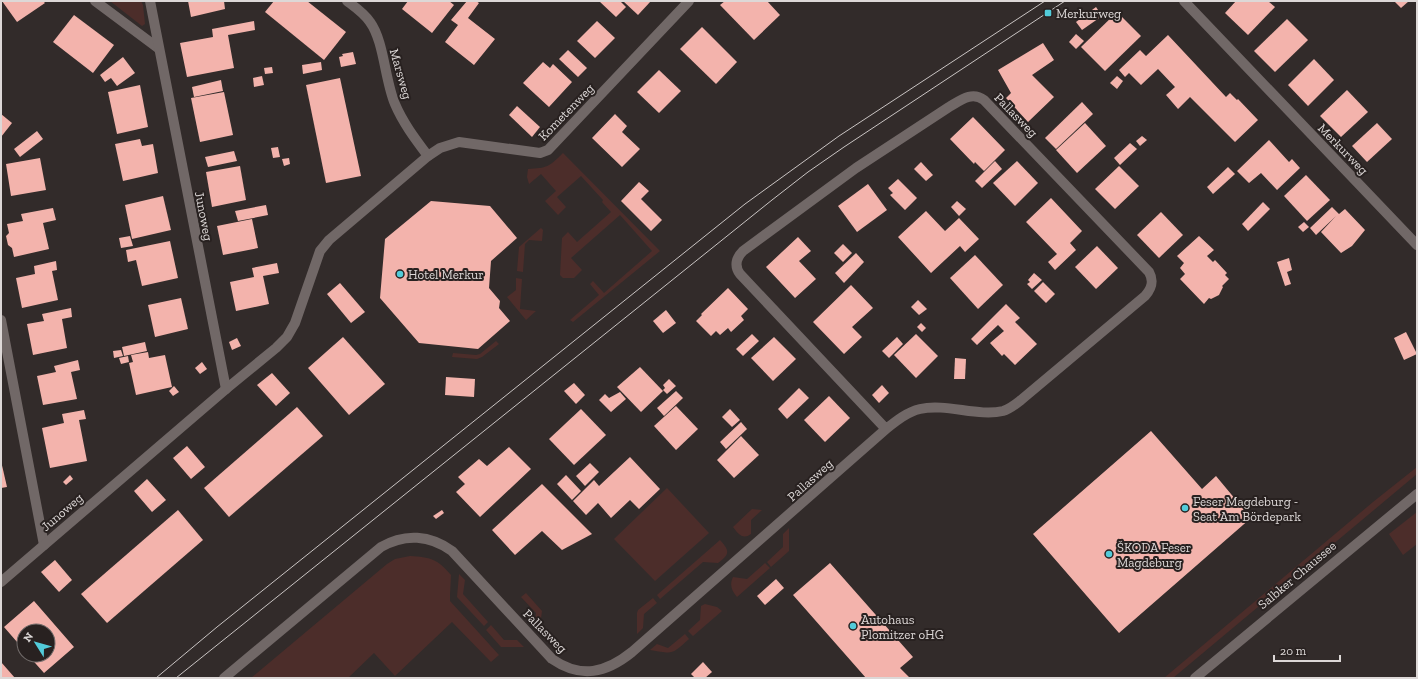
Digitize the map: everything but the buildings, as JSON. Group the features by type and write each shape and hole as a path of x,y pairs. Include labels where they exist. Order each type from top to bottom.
{"street":[{"path":"95,1 158,48"},
{"name":"Junoweg","path":"150,1 226,389"},
{"name":"Marsweg","path":"347,1 363,14 372,24 377,37 395,105 407,127 428,156"},
{"name":"Kometenweg","path":"428,156 446,146 459,142 540,153 545,152 690,1"},
{"name":"Merkurweg","path":"1184,1 1417,245"},
{"name":"Pallasweg","path":"224,678 381,547 395,540 412,538 430,539 452,551 555,662 567,668 580,671 604,669 615,664 632,652 886,429 909,413 921,409 935,408 991,412 1007,409 1021,400 1145,296 1151,287 1152,281 1149,272 986,102 978,97 971,96 962,99 863,164 743,251 736,260 736,267 740,274 886,429"},
{"name":"Junoweg","path":"1,582 276,348 290,333 295,323 320,251 324,244 428,156"},
{"name":"Junoweg","path":"1,320 44,545"},
{"name":"Salbker Chaussee","path":"1195,678 1328,566 1417,494"}],"shaded area":[{"path":"110,1 141,1 143,5 145,24 142,26"},
{"path":"563,153 660,251 573,322 570,320 599,295 590,284 593,281 604,293 652,251 620,215 571,258 582,270 574,278 563,278 560,275 562,238 568,232 577,242 611,212 602,202 603,200 581,176 557,197 566,207 558,215 545,201 556,191 541,174 529,184 527,177 528,169 547,166"},
{"path":"541,228 543,230 542,241 529,240 525,244 523,272 517,271 519,247"},
{"path":"516,278 522,279 520,309 536,311 526,320 507,297 516,290"},
{"path":"496,341 499,344 477,359 452,357 453,353 480,354"},
{"path":"1417,467 1417,474 1173,678 1164,678 1373,502"},
{"path":"667,488 709,533 655,581 614,539"},
{"path":"752,509 762,510 751,520 751,534 748,536 743,536 733,527"},
{"path":"1417,512 1417,544 1403,555 1389,534"},
{"path":"789,528 789,551 771,567 767,562 783,547 783,534"},
{"path":"720,540 727,550 727,555 725,557 718,563 703,562 660,599 657,595"},
{"path":"410,556 428,558 438,562 451,575 450,601 499,655 491,662 452,622 395,676 374,653 348,678 251,678 387,564 395,559"},
{"path":"765,563 770,568 737,597 731,583 733,577 747,579"},
{"path":"459,574 465,580 463,594 488,622 484,626 457,597"},
{"path":"526,593 542,611 539,633 534,627 536,613 521,597"},
{"path":"653,598 657,603 644,614 643,628 637,634 638,610"},
{"path":"705,604 717,607 722,611 693,636 688,631 700,620 701,606"},
{"path":"491,625 504,640 517,640 524,647 501,647 486,630"},
{"path":"685,634 689,639 675,651 664,652 650,650 657,644 668,648"}],"tram line":[{"path":"156,678 217,627 745,204 839,136 1045,1"},
{"path":"176,678 808,172 1065,1"}],"place":[{"name":"Merkurweg","path":"1048,13"},
{"name":"Hotel Merkur","path":"400,274"},
{"name":"Feser Magdeburg - Seat Am Bördepark","path":"1185,508"},
{"name":"ŠKODA Feser Magdeburg","path":"1109,554"},
{"name":"Autohaus Plomitzer oHG","path":"853,626"}]}
